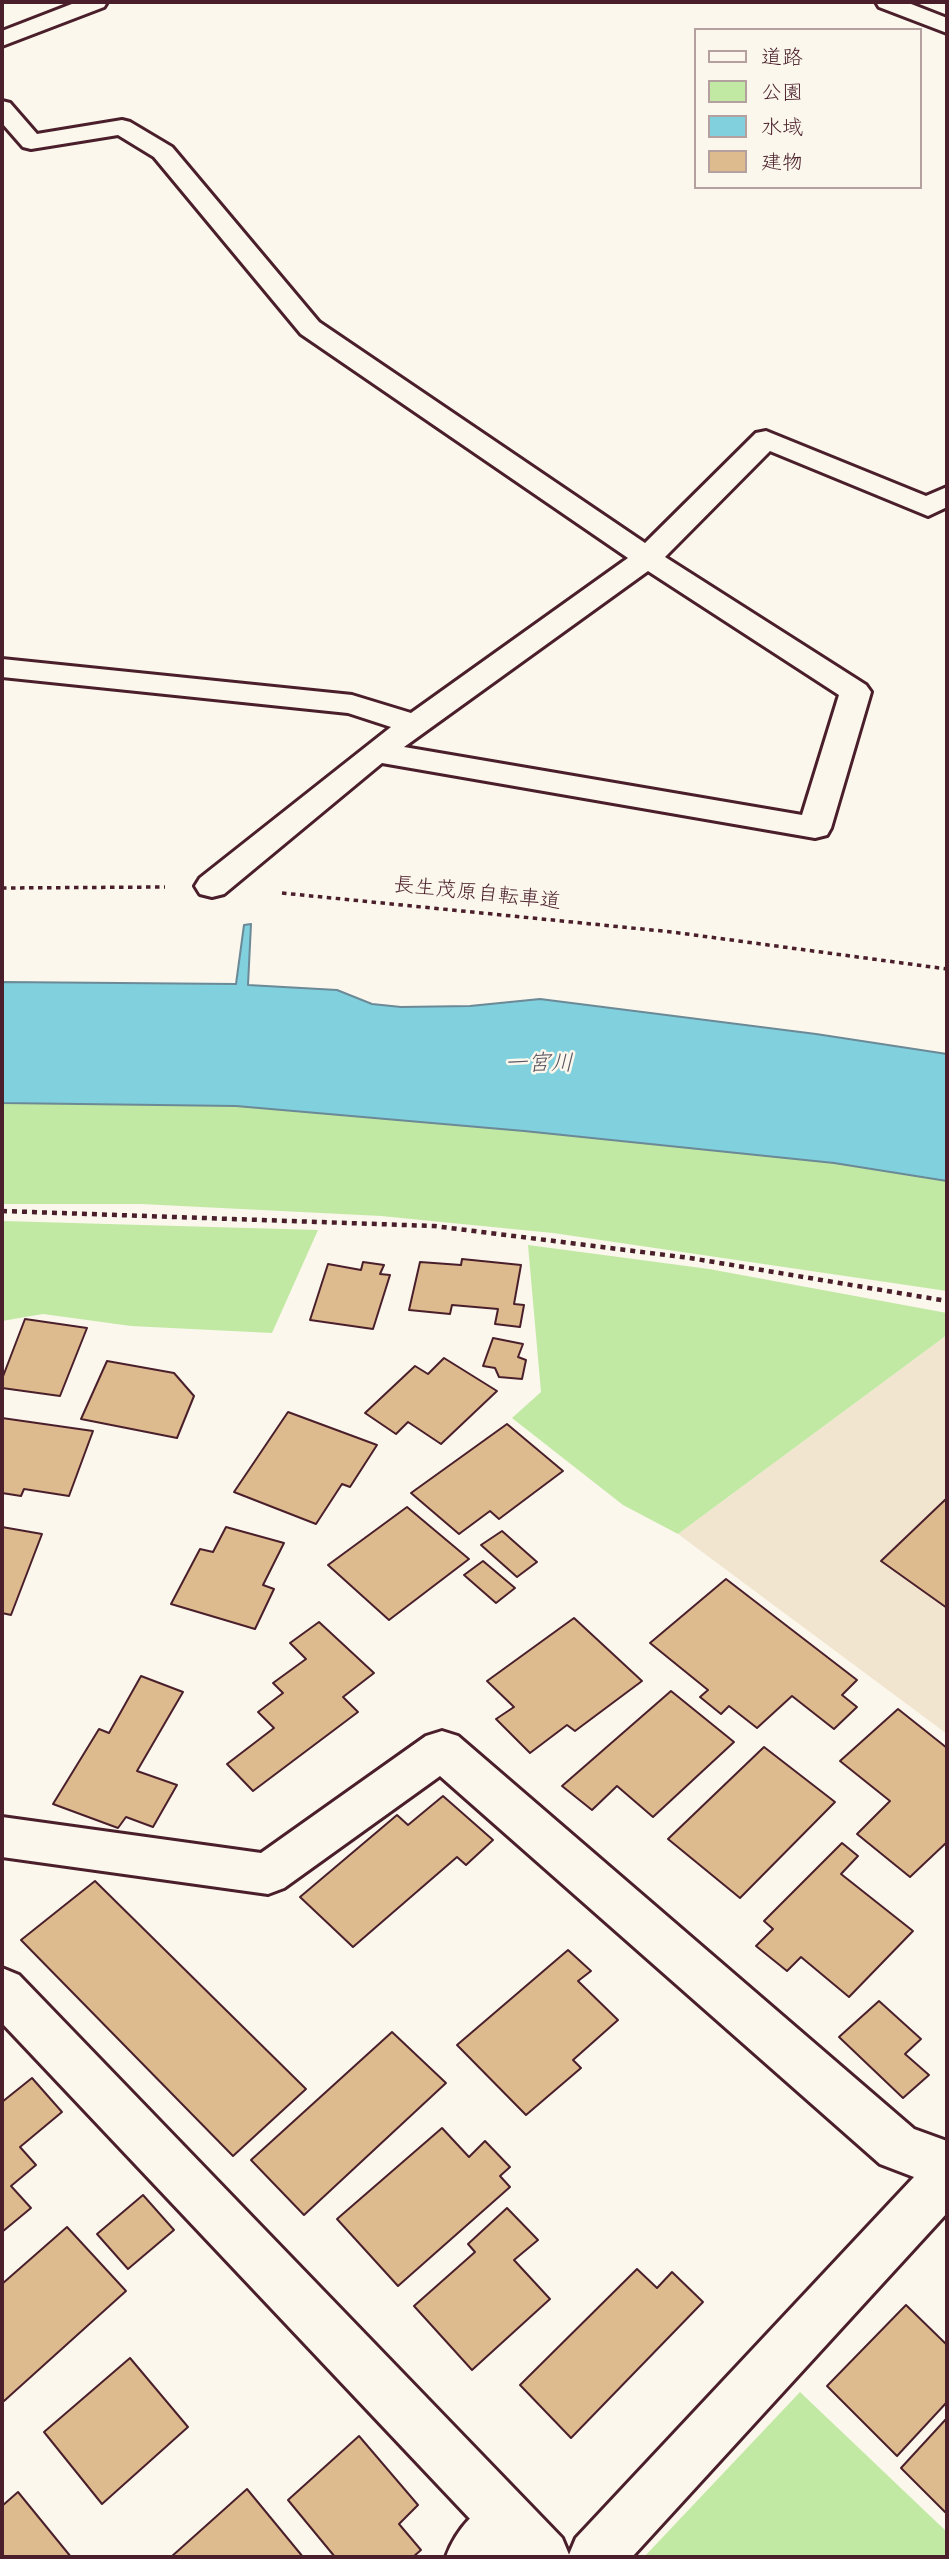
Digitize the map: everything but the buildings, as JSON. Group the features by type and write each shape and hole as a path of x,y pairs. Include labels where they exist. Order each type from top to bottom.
{"street":[{"path":"2,39 96,2"},
{"path":"887,2 947,26"},
{"path":"2,108 31,142 122,127 163,152 310,328 647,558 855,692 815,828 376,752"},
{"path":"212,886 376,752 647,558 766,439 928,507 947,495"},
{"path":"2,668 352,704 414,724"},
{"path":"2,1837 268,1874 442,1749 898,2147 947,2165"},
{"path":"2,1990 507,2545"},
{"path":"595,2557 947,2177"}],"path":[{"name":"長生茂原自転車道","path":"2,888 212,886 672,932 947,969"},
{"path":"2,1211 434,1226 690,1258 947,1301"}],"shaded area":[{"path":"947,1335 947,1734 678,1534"}],"green space":[{"path":"2,1103 236,1106 524,1131 834,1163 947,1181 947,1291 553,1233 381,1216 141,1204 2,1204"},
{"path":"2,1221 318,1230 272,1333 131,1326 43,1314 2,1321"},
{"path":"528,1245 709,1269 947,1313 947,1335 678,1534 623,1505 512,1418 541,1392"},
{"path":"800,2392 947,2532 947,2557 644,2557"}],"water":[{"name":"一宮川","path":"251,924 248,985 337,990 372,1004 401,1007 470,1006 540,999 816,1034 947,1054 947,1181 834,1163 524,1131 236,1106 2,1103 2,982 236,984 244,925"}]}
